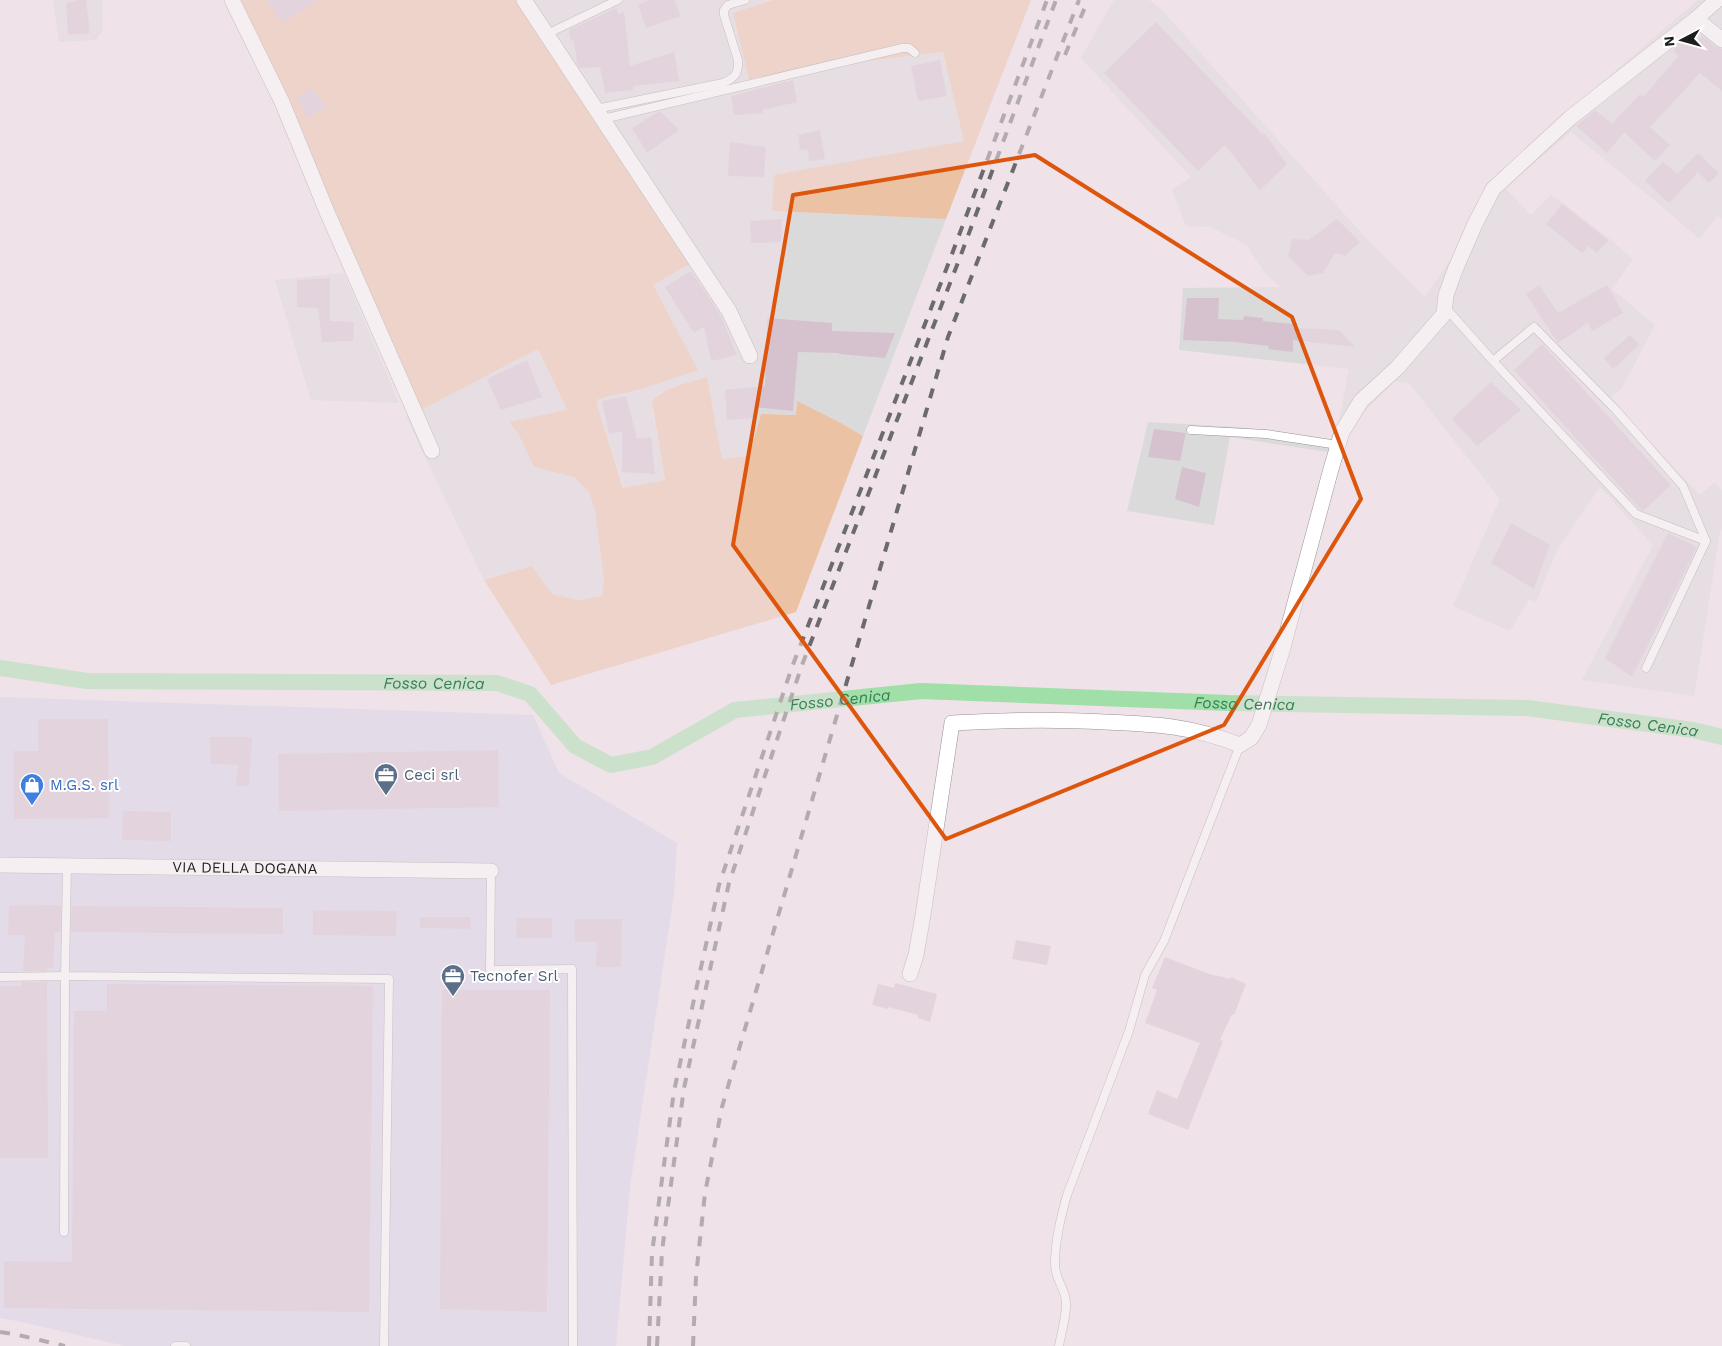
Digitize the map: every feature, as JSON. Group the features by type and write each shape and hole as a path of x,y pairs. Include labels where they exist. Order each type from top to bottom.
{"street":[{"path":"232,0 282,102 327,212 432,451"},
{"path":"524,0 729,311 750,356"},
{"path":"910,974 924,915 952,723 1064,720 1162,725 1208,733 1240,745 1251,738 1259,725 1275,674 1342,432 1361,401 1397,368 1444,314 1446,295 1475,224 1493,189 1570,118 1717,0"},
{"path":"1696,18 1722,40"},
{"name":"VIA DELLA DOGANA","path":"0,865 491,871"}],"lane":[{"path":"547,34 618,0"},
{"path":"600,114 723,83 732,79 738,68 738,60 724,10 728,5 745,0"},
{"path":"600,114 902,48 908,48 916,53"},
{"path":"1445,306 1493,361 1636,514 1706,541"},
{"path":"1493,361 1534,327 1615,409 1683,486 1706,541 1646,668"},
{"path":"1191,430 1266,434 1338,445"},
{"path":"1059,1346 1066,1304 1065,1296 1056,1275 1055,1263 1060,1218 1129,1031 1145,975 1164,941 1240,745"},
{"path":"64,1232 67,865"},
{"path":"491,871 490,970 572,969 573,1346"},
{"path":"0,977 389,979 384,1346"},
{"path":"175,1346 186,1346"}],"highlighted area":[{"path":"1035,155 1292,317 1361,499 1224,725 946,839 733,545 793,195"}],"shaded area":[{"path":"53,0 103,0 102,31 96,40 59,42"},
{"path":"237,0 515,0 690,264 653,285 698,370 645,388 598,399 597,405 623,488 665,480 652,401 671,388 707,377 722,459 749,456 761,414 796,415 797,401 863,436 796,612 551,685 484,580 532,566 552,594 578,600 602,596 604,580 595,511 589,492 574,477 534,467 518,433 509,422 567,410 538,349 417,412"},
{"path":"515,0 773,0 733,14 819,67 943,52 965,141 772,211 946,219 863,436 797,402 796,415 761,414 749,456 722,459 707,377 678,385 660,393 652,401 665,480 624,488 597,405 598,399 601,397 653,285 690,264"},
{"path":"773,0 1031,0 946,219 772,211 774,175 964,141 943,52 819,67 749,79 733,13"},
{"path":"1114,0 1149,0 1161,9 1364,236 1425,297 1449,262 1489,182 1698,0 1722,0 1722,219 1718,216 1699,239 1571,132 1505,188 1531,215 1551,195 1633,259 1612,289 1655,325 1622,388 1609,399 1700,495 1714,483 1722,490 1722,529 1694,696 1582,680 1653,545 1600,487 1558,548 1536,602 1529,599 1510,631 1453,606 1500,499 1409,383 1394,381 1352,425 1341,454 1230,437 1214,525 1127,511 1148,422 1239,427 1335,440 1349,369 1179,350 1183,288 1280,287 1264,272 1247,245 1210,227 1186,226 1172,190 1191,177 1081,58"},
{"path":"344,273 399,403 311,400 275,280"},
{"path":"538,349 567,411 509,422 518,433 534,467 575,477 589,492 595,511 604,580 602,596 578,600 552,594 532,566 484,580 406,417"},
{"path":"0,697 533,715 559,773 677,843 674,894 630,1187 616,1346 125,1346 0,1318"}],"building":[{"path":"86,0 90,33 68,35 66,3"},
{"path":"267,0 319,0 281,23"},
{"path":"649,0 674,0 681,16 646,28 638,5"},
{"path":"616,8 618,14 624,12 630,66 674,52 679,81 633,86 633,90 605,93 600,67 580,68 577,64 574,40 571,41 569,30"},
{"path":"1156,22 1262,134 1264,133 1287,164 1260,190 1225,145 1198,171 1104,73"},
{"path":"1702,36 1716,47 1722,49 1722,91 1700,73 1650,127 1670,145 1655,161 1624,132 1607,153 1576,126 1595,110 1612,124 1640,94 1643,97 1679,56 1673,50 1675,47 1687,38 1695,45"},
{"path":"940,60 947,96 918,101 911,66"},
{"path":"793,80 797,102 762,110 763,113 734,115 731,96"},
{"path":"312,88 327,107 307,118 297,97"},
{"path":"660,111 679,130 647,153 632,128"},
{"path":"820,130 825,159 809,161 808,149 800,150 798,135"},
{"path":"730,142 766,147 764,177 728,176"},
{"path":"1698,153 1719,173 1709,183 1698,172 1669,203 1645,181 1663,162 1677,174"},
{"path":"1562,204 1608,240 1597,253 1588,246 1582,253 1546,224"},
{"path":"782,219 781,242 751,243 750,221"},
{"path":"1337,219 1360,242 1345,256 1335,253 1323,273 1308,276 1288,256 1292,239 1309,240"},
{"path":"691,271 721,316 737,355 711,361 704,327 694,333 665,287"},
{"path":"330,278 330,321 354,322 353,341 322,342 318,308 297,307 297,280"},
{"path":"1539,285 1558,313 1607,285 1623,313 1592,331 1588,323 1558,343 1526,294"},
{"path":"1187,298 1219,298 1218,319 1243,320 1244,316 1263,318 1263,321 1293,324 1293,328 1339,330 1355,347 1293,340 1293,352 1268,349 1269,346 1234,342 1183,340"},
{"path":"767,318 832,323 832,331 895,333 885,358 839,353 798,352 793,411 754,407 754,418 727,420 725,390 765,386"},
{"path":"1630,335 1639,345 1613,369 1604,358"},
{"path":"1542,344 1671,485 1643,511 1514,370"},
{"path":"527,360 542,397 501,410 487,379"},
{"path":"1491,382 1521,410 1477,446 1452,419"},
{"path":"626,396 637,439 651,437 655,474 622,472 622,431 609,434 602,401"},
{"path":"1154,429 1186,433 1180,461 1148,457"},
{"path":"1182,467 1206,473 1199,507 1175,499"},
{"path":"1511,523 1550,545 1534,589 1491,563"},
{"path":"1668,533 1697,547 1632,677 1605,658"},
{"path":"38,719 108,719 109,818 14,819 13,751 38,751"},
{"path":"210,737 252,737 249,786 236,786 238,765 211,764"},
{"path":"498,750 499,807 279,811 278,754"},
{"path":"123,811 171,812 171,841 122,840"},
{"path":"9,906 61,906 60,932 55,932 53,968 47,968 47,971 23,971 25,935 8,935"},
{"path":"72,906 283,908 283,934 71,932"},
{"path":"313,910 397,911 396,936 313,935"},
{"path":"420,917 471,917 470,929 420,928"},
{"path":"517,918 552,918 552,938 516,938"},
{"path":"574,919 622,919 621,967 596,967 597,942 575,942"},
{"path":"1016,940 1051,946 1047,965 1012,959"},
{"path":"1165,957 1215,976 1230,979 1231,977 1246,984 1234,1015 1232,1014 1220,1040 1223,1041 1188,1130 1148,1114 1157,1090 1177,1099 1200,1043 1145,1023 1157,990 1152,988"},
{"path":"22,982 47,982 48,1158 0,1158 0,986 22,986"},
{"path":"895,983 937,994 930,1022 918,1018 918,1015 872,1005 878,984 894,988"},
{"path":"107,984 373,986 369,1312 4,1308 4,1261 72,1262 74,1011 107,1011"},
{"path":"442,990 550,990 547,1312 440,1309"}],"waterway":[{"name":"Fosso Cenica","path":"0,668 87,681 497,683 530,694 575,746 611,765 652,757 735,710 921,691 1228,703 1527,708 1693,730 1722,737"}],"railway":[{"path":"649,1346 652,1253 674,1091 719,885 792,667 949,262 1047,0"},
{"path":"657,1346 662,1251 684,1088 729,883 802,665 959,260 1056,0"},
{"path":"693,1346 696,1276 705,1193 722,1107 948,337 1079,0"},
{"path":"1065,55 1088,0"},
{"path":"0,1332 65,1346"}],"place":[{"name":"Ceci srl","path":"386,796"},
{"name":"M.G.S. srl","path":"32,806"},
{"name":"Tecnofer Srl","path":"453,997"}]}
